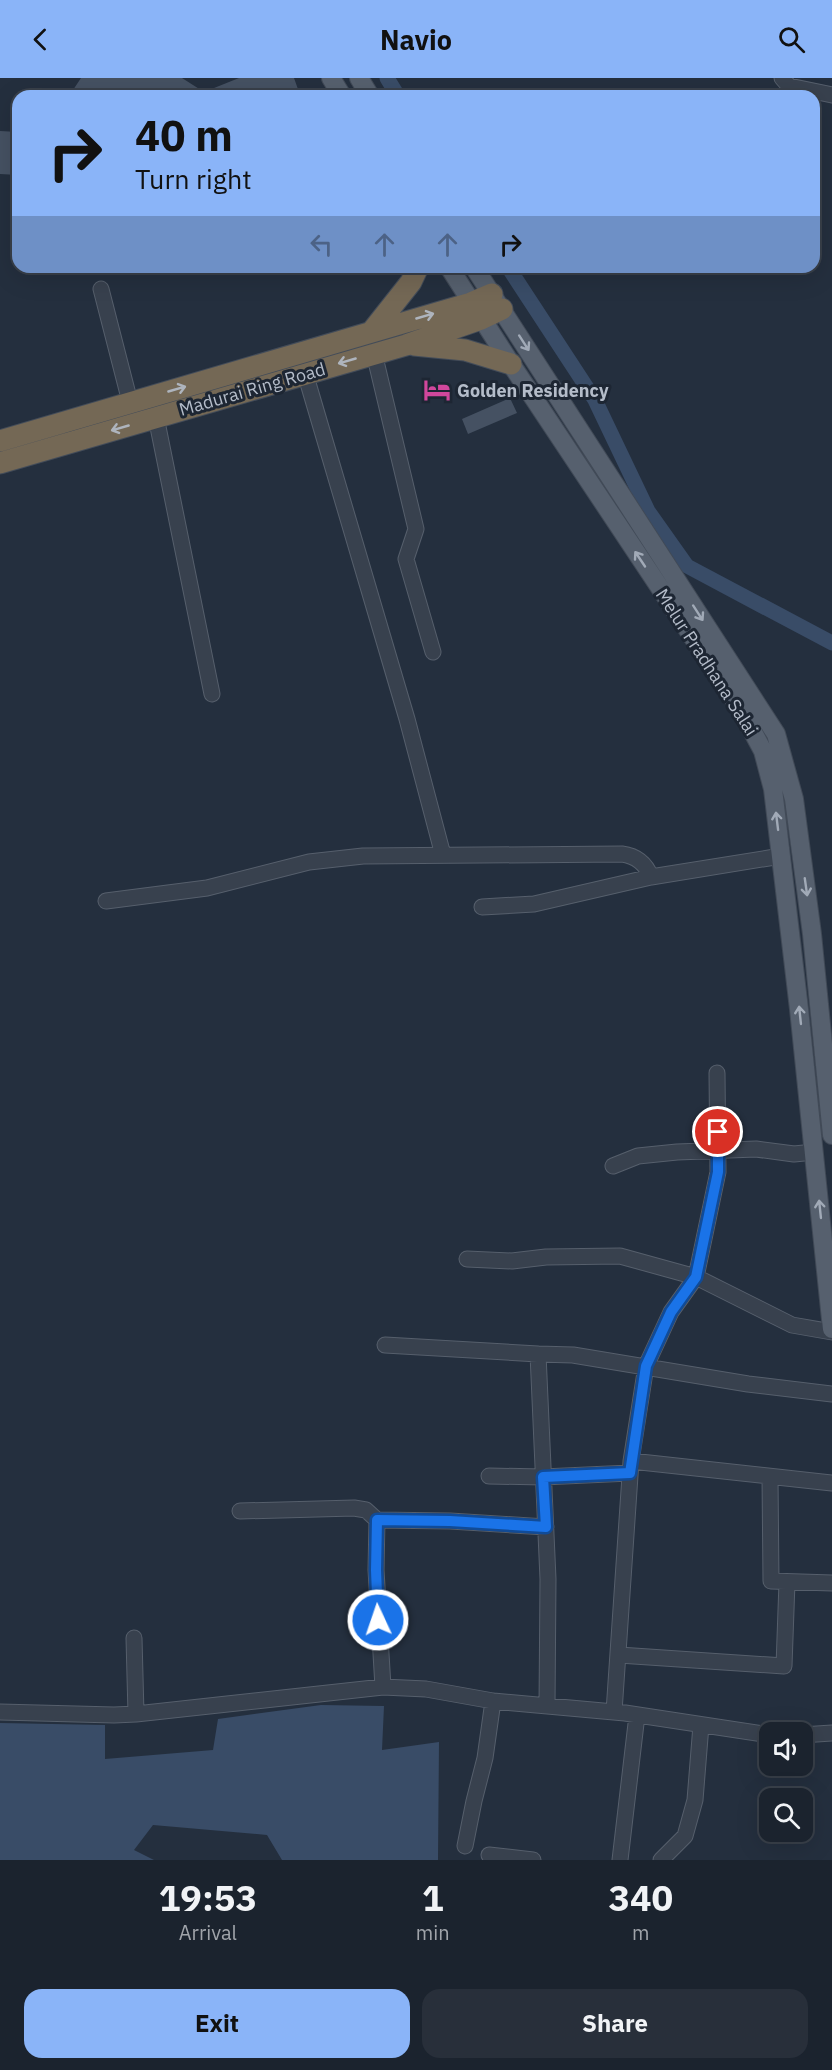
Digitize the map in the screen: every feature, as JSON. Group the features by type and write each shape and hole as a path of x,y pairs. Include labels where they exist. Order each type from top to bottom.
{"highway":[{"path":"373,330 411,282 415,273"},
{"name":"Madurai Ring Road","path":"0,463 406,345 497,301"},
{"name":"Madurai Ring Road","path":"0,441 373,330 476,311"},
{"path":"406,345 465,350 511,364"}],"main road":[{"name":"Melur Pradhana Salai","path":"453,273 740,708 763,751 773,789 781,856 832,1330"},
{"name":"Melur Pradhana Salai","path":"478,273 776,734 794,799 812,934 832,1135"}],"street":[{"path":"782,78 789,86 808,90"},
{"path":"101,290 130,402"},
{"path":"374,353 416,529 406,559 433,652"},
{"path":"305,373 407,719 443,855"},
{"path":"156,417 212,694"},
{"path":"106,901 207,888 309,862 363,856 622,854 630,855 647,866 651,877"},
{"path":"482,907 534,904 651,877 781,856"},
{"path":"614,1712 631,1467 646,1366 671,1312 696,1277 718,1172 717,1073"},
{"path":"613,1166 639,1156 677,1152 756,1149 794,1154 814,1152"},
{"path":"466,1259 512,1262 546,1257 620,1256 696,1277 792,1325 832,1330"},
{"path":"385,1345 573,1356 748,1384 832,1394"},
{"path":"538,1354 548,1579 547,1706"},
{"path":"489,1476 543,1477 631,1467 832,1484"},
{"path":"770,1478 771,1581 832,1583"},
{"path":"240,1511 354,1508 366,1510 377,1520 450,1521 546,1527"},
{"path":"377,1520 376,1570 383,1687"},
{"path":"618,1655 784,1666 787,1582"},
{"path":"134,1638 136,1714"},
{"path":"0,1712 136,1714 383,1687 426,1689 493,1701 614,1712 759,1733"},
{"path":"465,1846 485,1758 493,1701"},
{"path":"620,1860 637,1715"},
{"path":"661,1860 685,1836 695,1800 701,1725"},
{"path":"813,1734 832,1733"},
{"path":"489,1855 532,1860"}],"water":[{"path":"321,1705 384,1706 382,1750 439,1742 438,1860 282,1860 267,1835 153,1825 134,1850 154,1860 0,1860 0,1723 105,1725 105,1759 213,1750 218,1719"}],"building":[{"path":"81,78 182,78 201,90 73,90"},
{"path":"239,78 294,78 298,90 209,90"},
{"path":"0,131 12,132 12,175 0,174"},
{"path":"510,398 517,413 468,434 462,419"}],"waterway":[{"path":"387,78 394,90"},
{"path":"512,273 595,400 648,511 687,566 832,643"}],"place":[{"name":"Golden Residency","path":"437,390"}],"route":[{"path":"378,1620 377,1520 450,1521 546,1527 543,1477 630,1473 646,1366 671,1312 696,1277 718,1172 718,1132"}]}
